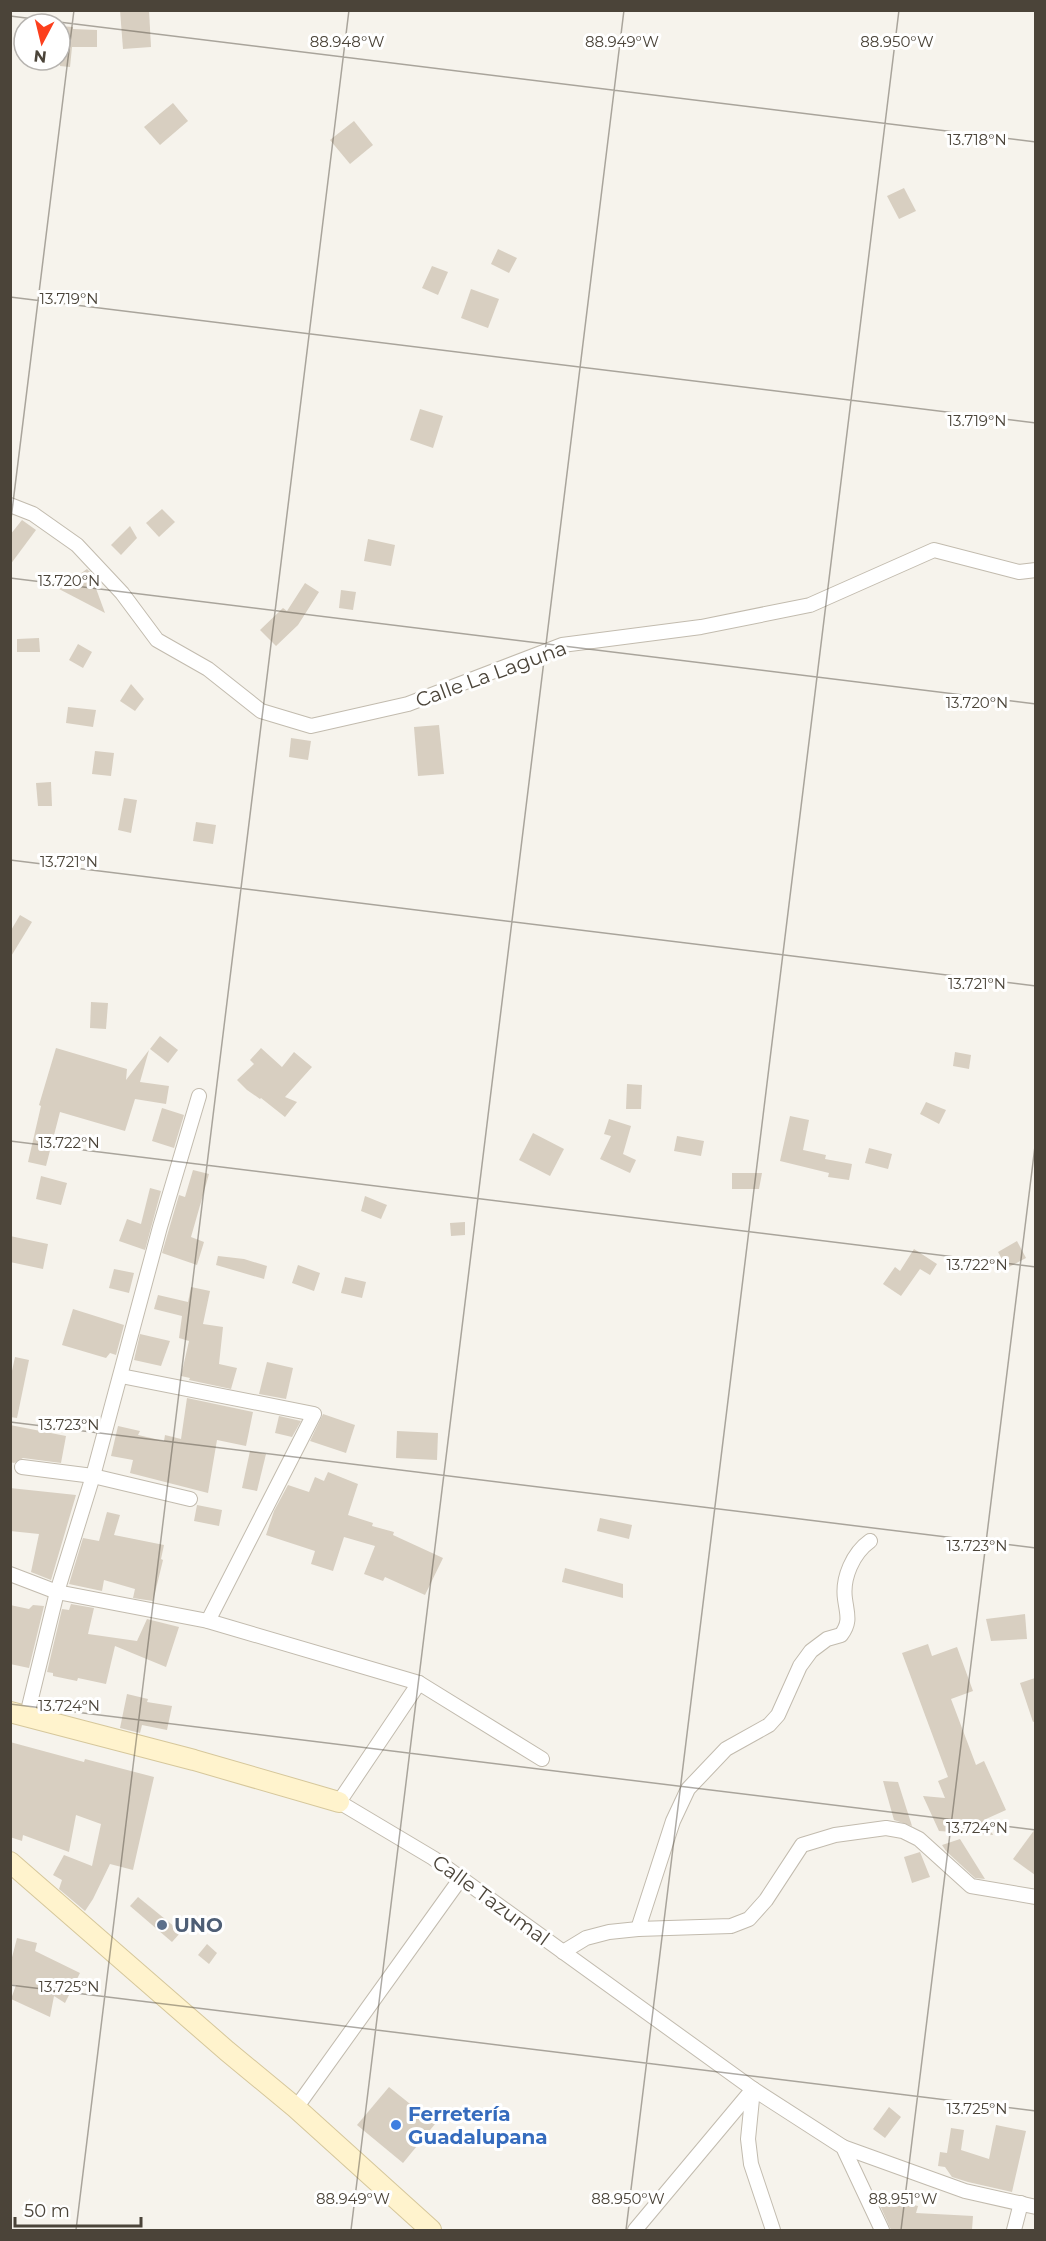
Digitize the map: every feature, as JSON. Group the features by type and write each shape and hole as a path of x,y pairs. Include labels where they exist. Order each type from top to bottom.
{"main road":[{"name":"Calle Tazumal","path":"19,1713 339,1802"},
{"path":"10,1862 296,2108 431,2230"}],"street":[{"name":"Calle La Laguna","path":"10,506 33,514 76,545 122,593 157,640 208,669 261,711 311,726 408,704 562,645 701,627 810,605 934,550 1019,572 1035,570"},
{"path":"19,1713 93,1476 160,1227 200,1096"},
{"path":"121,1376 314,1414 208,1620"},
{"path":"22,1467 93,1476 190,1499"},
{"path":"638,1929 673,1821 688,1789 726,1749 769,1725 778,1715 800,1666 811,1651 827,1639 841,1635 848,1626 848,1612 844,1598 852,1559 870,1540"},
{"path":"10,1574 57,1592 208,1620 419,1683 542,1759"},
{"path":"339,1802 419,1683"},
{"name":"Calle Tazumal","path":"339,1802 433,1858 753,2089 843,2147 965,2191 1035,2207"},
{"path":"563,1952 586,1938 609,1932 731,1926 749,1919 766,1900 802,1845 835,1835 886,1828 903,1831 919,1839 971,1886 1035,1897"},
{"path":"296,2108 461,1878"},
{"path":"635,2230 753,2089"},
{"path":"753,2089 748,2139 751,2164 773,2230"},
{"path":"843,2147 882,2230"},
{"path":"1014,2230 1021,2203"}],"building":[{"path":"120,10 149,10 151,47 123,49"},
{"path":"72,27 73,29 97,30 97,47 72,47"},
{"path":"173,103 188,121 160,145 144,127"},
{"path":"354,121 373,145 350,164 330,140"},
{"path":"904,188 916,211 899,219 887,196"},
{"path":"498,249 517,258 509,273 491,264"},
{"path":"432,266 448,272 438,295 422,288"},
{"path":"471,289 499,299 488,328 461,318"},
{"path":"420,409 443,416 433,448 410,440"},
{"path":"162,509 175,522 159,537 146,523"},
{"path":"22,520 36,530 10,565 10,535"},
{"path":"130,526 137,538 121,555 111,545"},
{"path":"368,539 395,545 391,566 364,561"},
{"path":"87,569 90,572 105,613 59,589"},
{"path":"305,583 319,592 298,625 276,646 260,630 283,608 287,611"},
{"path":"341,590 356,592 353,610 339,608"},
{"path":"39,638 40,652 17,652 17,639"},
{"path":"78,644 92,652 83,668 69,660"},
{"path":"131,684 144,699 135,711 120,701"},
{"path":"68,707 96,710 93,727 66,723"},
{"path":"439,725 444,774 418,776 414,727"},
{"path":"291,738 311,741 308,760 289,757"},
{"path":"95,751 114,753 111,776 92,774"},
{"path":"51,782 52,806 38,806 36,783"},
{"path":"124,798 137,800 131,833 118,830"},
{"path":"196,822 216,825 213,844 193,841"},
{"path":"20,915 32,922 10,958 10,932"},
{"path":"91,1002 108,1003 106,1029 90,1028"},
{"path":"160,1036 178,1050 168,1063 150,1049"},
{"path":"56,1048 127,1069 126,1080 149,1050 140,1082 169,1086 166,1104 135,1099 125,1131 60,1112 46,1166 28,1162 41,1106 39,1105"},
{"path":"261,1048 282,1067 294,1052 312,1067 285,1097 297,1102 285,1117 247,1090 237,1080 254,1064 250,1060"},
{"path":"955,1052 971,1055 969,1069 953,1066"},
{"path":"627,1084 642,1085 641,1109 626,1109"},
{"path":"926,1102 946,1110 939,1124 920,1114"},
{"path":"162,1108 184,1115 174,1148 152,1141"},
{"path":"790,1116 809,1120 803,1150 826,1155 825,1159 852,1164 849,1180 828,1177 829,1173 780,1161"},
{"path":"609,1119 631,1126 623,1154 636,1160 630,1173 600,1159 611,1136 604,1134"},
{"path":"533,1133 564,1149 550,1176 519,1160"},
{"path":"677,1136 704,1141 701,1156 674,1151"},
{"path":"869,1148 892,1154 888,1169 865,1163"},
{"path":"193,1170 209,1174 191,1237 204,1242 197,1265 162,1253 179,1195 185,1197"},
{"path":"732,1173 762,1173 759,1189 732,1189"},
{"path":"41,1176 67,1183 61,1205 36,1199"},
{"path":"150,1188 161,1191 145,1250 119,1241 127,1219 141,1224"},
{"path":"365,1196 387,1205 381,1219 361,1211"},
{"path":"465,1222 465,1235 451,1236 450,1223"},
{"path":"10,1236 48,1244 43,1269 10,1262"},
{"path":"1017,1241 1026,1258 1007,1268 998,1252"},
{"path":"914,1249 937,1264 930,1275 920,1269 901,1296 883,1284 895,1267 900,1271"},
{"path":"218,1256 244,1259 267,1266 264,1279 216,1265"},
{"path":"298,1265 320,1273 314,1291 292,1283"},
{"path":"114,1269 134,1273 129,1293 109,1288"},
{"path":"345,1277 366,1282 362,1298 341,1293"},
{"path":"191,1287 210,1291 203,1324 223,1327 219,1364 237,1368 231,1389 189,1380 190,1378 181,1376 189,1341 179,1338 182,1316 154,1309 158,1295 188,1302"},
{"path":"73,1309 124,1325 116,1355 110,1353 106,1358 62,1345"},
{"path":"140,1334 170,1341 161,1366 134,1360"},
{"path":"15,1357 29,1360 17,1418 10,1417 10,1380"},
{"path":"267,1362 293,1368 286,1399 259,1394"},
{"path":"187,1398 253,1412 246,1446 217,1440 208,1493 130,1473 133,1460 111,1456 118,1426 140,1431 138,1435 164,1441 165,1435 181,1439"},
{"path":"323,1414 355,1425 346,1453 310,1441"},
{"path":"279,1416 301,1421 292,1437 275,1433"},
{"path":"10,1425 66,1436 61,1463 23,1458 14,1463 10,1462"},
{"path":"397,1431 438,1433 437,1460 396,1458"},
{"path":"250,1451 266,1454 257,1491 242,1488"},
{"path":"328,1472 358,1484 348,1515 373,1523 372,1526 394,1532 393,1535 443,1558 425,1595 385,1577 383,1581 364,1574 375,1546 344,1537 333,1571 311,1564 315,1551 266,1535 274,1511 288,1485 309,1492 315,1477 324,1481"},
{"path":"10,1488 76,1495 51,1580 31,1572 39,1534 10,1531"},
{"path":"197,1505 222,1510 219,1526 194,1521"},
{"path":"107,1512 120,1515 114,1535 164,1545 161,1559 163,1560 153,1601 133,1598 135,1589 104,1580 102,1591 69,1584 83,1538 99,1541"},
{"path":"600,1518 632,1525 629,1539 597,1531"},
{"path":"565,1568 623,1584 623,1598 562,1582"},
{"path":"71,1604 94,1608 88,1634 137,1641 147,1619 179,1627 166,1667 115,1646 106,1684 53,1676 53,1673 47,1672 62,1609 69,1610"},
{"path":"10,1605 29,1609 33,1605 44,1606 29,1668 10,1664"},
{"path":"1025,1614 1027,1639 991,1641 986,1619"},
{"path":"928,1644 932,1656 957,1647 973,1691 951,1699 976,1765 984,1761 1006,1810 986,1819 993,1835 939,1831 923,1796 945,1798 938,1781 948,1777 902,1653"},
{"path":"1035,1678 1035,1721 1033,1722 1020,1683"},
{"path":"127,1694 148,1699 147,1702 172,1706 167,1730 142,1725 140,1733 120,1728"},
{"path":"10,1742 84,1762 85,1759 154,1777 133,1870 110,1864 85,1911 59,1889 62,1880 53,1875 64,1855 92,1866 101,1824 76,1815 69,1852 23,1835 22,1841 10,1837"},
{"path":"883,1781 898,1782 912,1826 894,1820"},
{"path":"1035,1829 1035,1875 1013,1859"},
{"path":"960,1839 985,1879 975,1878 942,1845"},
{"path":"920,1852 930,1877 912,1883 904,1857"},
{"name":"UNO","path":"138,1897 181,1932 172,1942 130,1906"},
{"path":"17,1938 37,1943 35,1951 80,1973 65,2003 54,1996 50,2017 11,1999 16,1985 10,1984 10,1965"},
{"name":"UNO","path":"207,1944 217,1953 209,1964 198,1955"},
{"name":"Ferretería Guadalupana","path":"389,2087 435,2124 403,2163 357,2125"},
{"path":"889,2107 901,2117 885,2138 873,2129"},
{"path":"996,2125 1026,2131 1012,2192 952,2177 945,2167 938,2166 940,2152 947,2153 951,2128 964,2130 961,2150 989,2159"},
{"path":"875,2194 918,2206 916,2213 973,2216 972,2230 891,2230"}],"place":[{"name":"UNO","path":"162,1925"},
{"name":"Ferretería Guadalupana","path":"396,2125"}]}
